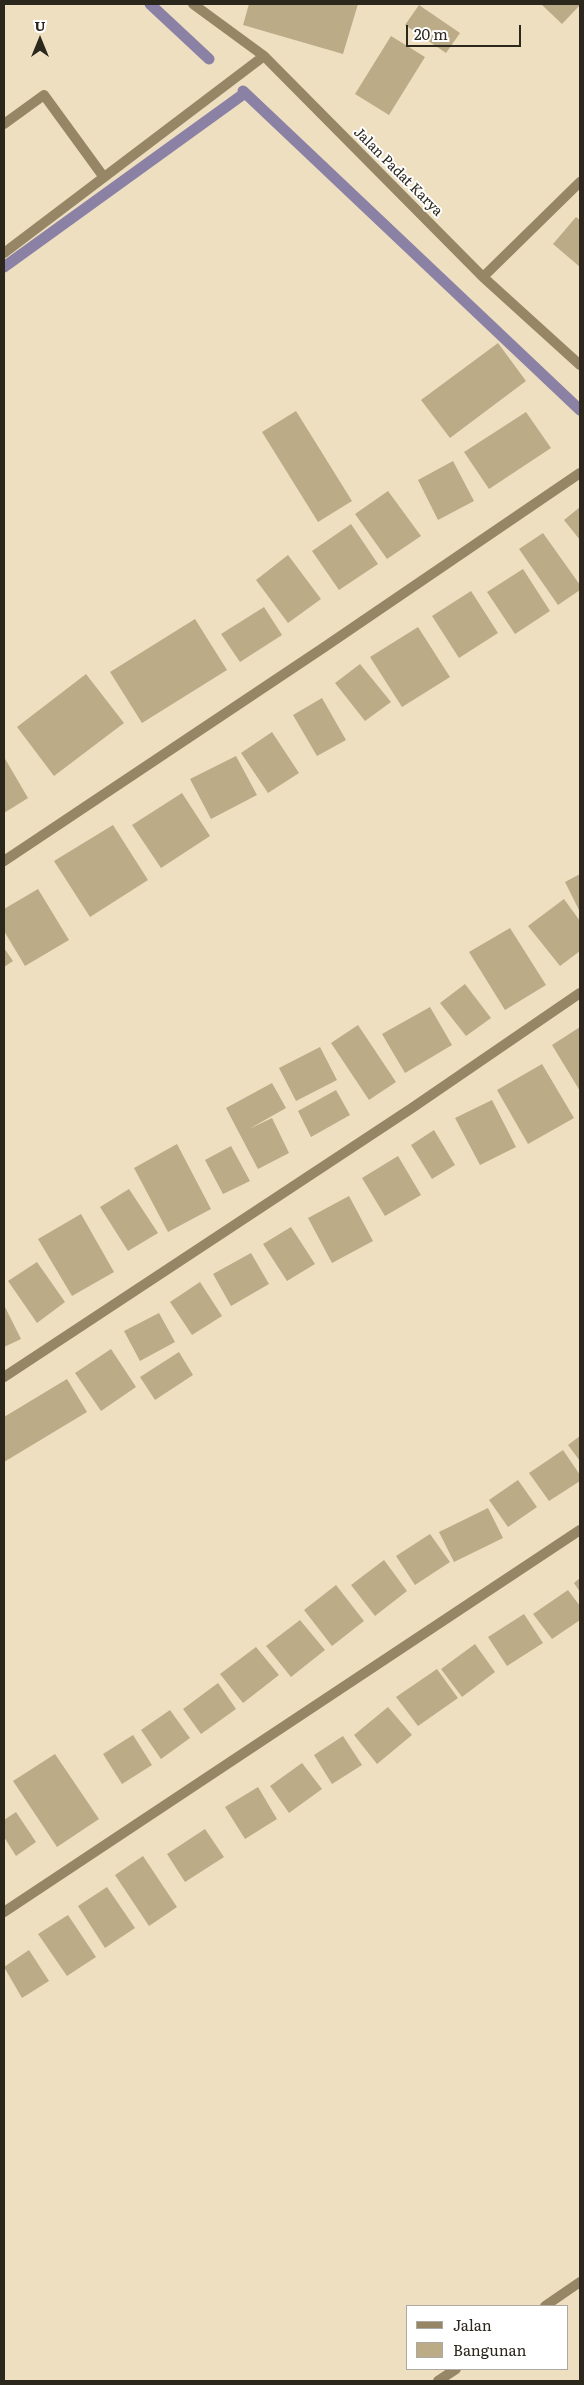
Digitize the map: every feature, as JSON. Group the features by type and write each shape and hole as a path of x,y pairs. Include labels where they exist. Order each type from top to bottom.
{"street":[{"name":"Jalan Padat Karya","path":"193,4 264,56 483,277 580,365"},
{"path":"4,253 103,176 264,56"},
{"path":"4,124 44,95 103,176"},
{"path":"483,277 580,182"},
{"path":"4,861 323,648 580,473"},
{"path":"4,1377 404,1113 580,993"},
{"path":"4,1912 580,1530"},
{"path":"547,2305 580,2282"},
{"path":"438,2381 454,2370"}],"building":[{"path":"249,4 358,4 343,54 243,25"},
{"path":"419,5 460,33 446,53 405,25"},
{"path":"542,5 580,5 562,24"},
{"path":"391,36 425,57 389,115 355,94"},
{"path":"576,217 580,220 580,267 553,244"},
{"path":"498,343 526,381 450,438 421,400"},
{"path":"296,411 352,501 318,522 262,432"},
{"path":"526,412 551,448 489,489 464,452"},
{"path":"453,461 474,501 438,520 418,480"},
{"path":"388,491 421,536 387,559 355,514"},
{"path":"580,507 580,540 564,520"},
{"path":"351,524 378,564 339,590 312,551"},
{"path":"543,533 580,585 580,590 558,605 519,549"},
{"path":"288,555 321,599 288,623 256,580"},
{"path":"523,569 550,611 515,634 487,592"},
{"path":"471,591 498,633 459,658 432,616"},
{"path":"264,607 282,635 240,662 221,634"},
{"path":"195,619 227,670 142,723 110,672"},
{"path":"418,627 450,677 402,707 370,657"},
{"path":"360,664 391,702 365,721 335,683"},
{"path":"86,674 124,723 54,776 17,727"},
{"path":"322,698 346,740 317,756 293,715"},
{"path":"272,732 299,773 268,793 241,753"},
{"path":"236,756 257,795 211,819 190,779"},
{"path":"4,757 28,798 4,813"},
{"path":"182,793 210,836 161,868 132,825"},
{"path":"113,825 148,880 90,917 54,861"},
{"path":"580,874 580,912 565,882"},
{"path":"38,889 69,940 25,966 4,931 4,909"},
{"path":"564,899 580,921 580,951 560,966 528,926"},
{"path":"510,928 546,985 505,1010 469,952"},
{"path":"4,948 13,961 4,967"},
{"path":"465,984 491,1018 466,1036 440,1003"},
{"path":"430,1007 452,1045 405,1073 382,1034"},
{"path":"358,1025 396,1082 369,1100 331,1043"},
{"path":"580,1027 580,1091 552,1045"},
{"path":"320,1047 337,1080 296,1101 279,1068"},
{"path":"542,1064 574,1118 528,1144 497,1090"},
{"path":"272,1083 286,1108 249,1129 272,1118 289,1153 258,1169 226,1108"},
{"path":"336,1090 350,1115 311,1137 298,1111"},
{"path":"492,1100 516,1147 480,1165 455,1118"},
{"path":"434,1130 455,1165 432,1179 411,1145"},
{"path":"177,1144 211,1209 168,1232 134,1168"},
{"path":"231,1146 250,1181 223,1194 205,1160"},
{"path":"398,1156 421,1195 385,1216 362,1178"},
{"path":"129,1189 158,1233 128,1251 100,1207"},
{"path":"349,1196 373,1241 332,1263 308,1218"},
{"path":"81,1214 114,1272 72,1296 38,1239"},
{"path":"291,1227 315,1264 287,1281 263,1244"},
{"path":"251,1253 269,1284 231,1306 213,1274"},
{"path":"37,1262 65,1302 37,1323 8,1281"},
{"path":"200,1282 222,1316 192,1335 170,1302"},
{"path":"4,1305 21,1339 4,1347"},
{"path":"159,1313 175,1342 140,1361 124,1331"},
{"path":"111,1349 136,1387 101,1411 75,1373"},
{"path":"179,1352 193,1375 155,1400 140,1377"},
{"path":"67,1379 87,1412 4,1462 4,1417"},
{"path":"580,1436 580,1461 568,1445"},
{"path":"563,1450 580,1475 580,1481 549,1501 529,1473"},
{"path":"518,1480 537,1507 508,1527 489,1500"},
{"path":"488,1508 503,1538 454,1562 439,1532"},
{"path":"430,1534 450,1562 415,1585 396,1556"},
{"path":"384,1560 407,1591 375,1616 351,1585"},
{"path":"580,1578 580,1592 574,1583"},
{"path":"336,1585 364,1621 332,1646 304,1610"},
{"path":"568,1590 580,1606 580,1620 552,1639 533,1614"},
{"path":"524,1614 543,1643 507,1666 488,1637"},
{"path":"300,1620 325,1650 291,1677 266,1646"},
{"path":"475,1644 495,1672 462,1697 441,1669"},
{"path":"256,1647 279,1675 243,1703 220,1674"},
{"path":"437,1669 458,1698 418,1726 396,1697"},
{"path":"218,1683 236,1709 201,1734 183,1709"},
{"path":"388,1707 412,1735 377,1764 354,1735"},
{"path":"170,1710 190,1738 161,1759 141,1730"},
{"path":"133,1735 152,1765 122,1784 103,1754"},
{"path":"343,1736 362,1765 332,1784 314,1755"},
{"path":"55,1754 99,1819 57,1847 13,1781"},
{"path":"302,1763 322,1789 289,1813 270,1786"},
{"path":"258,1787 277,1819 245,1839 225,1807"},
{"path":"16,1812 36,1842 16,1856 4,1837 4,1820"},
{"path":"205,1829 224,1857 185,1882 167,1854"},
{"path":"143,1856 177,1907 149,1926 115,1875"},
{"path":"107,1887 135,1928 105,1948 78,1906"},
{"path":"68,1915 96,1957 67,1976 38,1934"},
{"path":"29,1950 49,1981 22,1998 4,1967"}],"waterway":[{"path":"150,4 209,59"},
{"path":"243,91 580,410"},
{"path":"4,267 245,93"}]}
